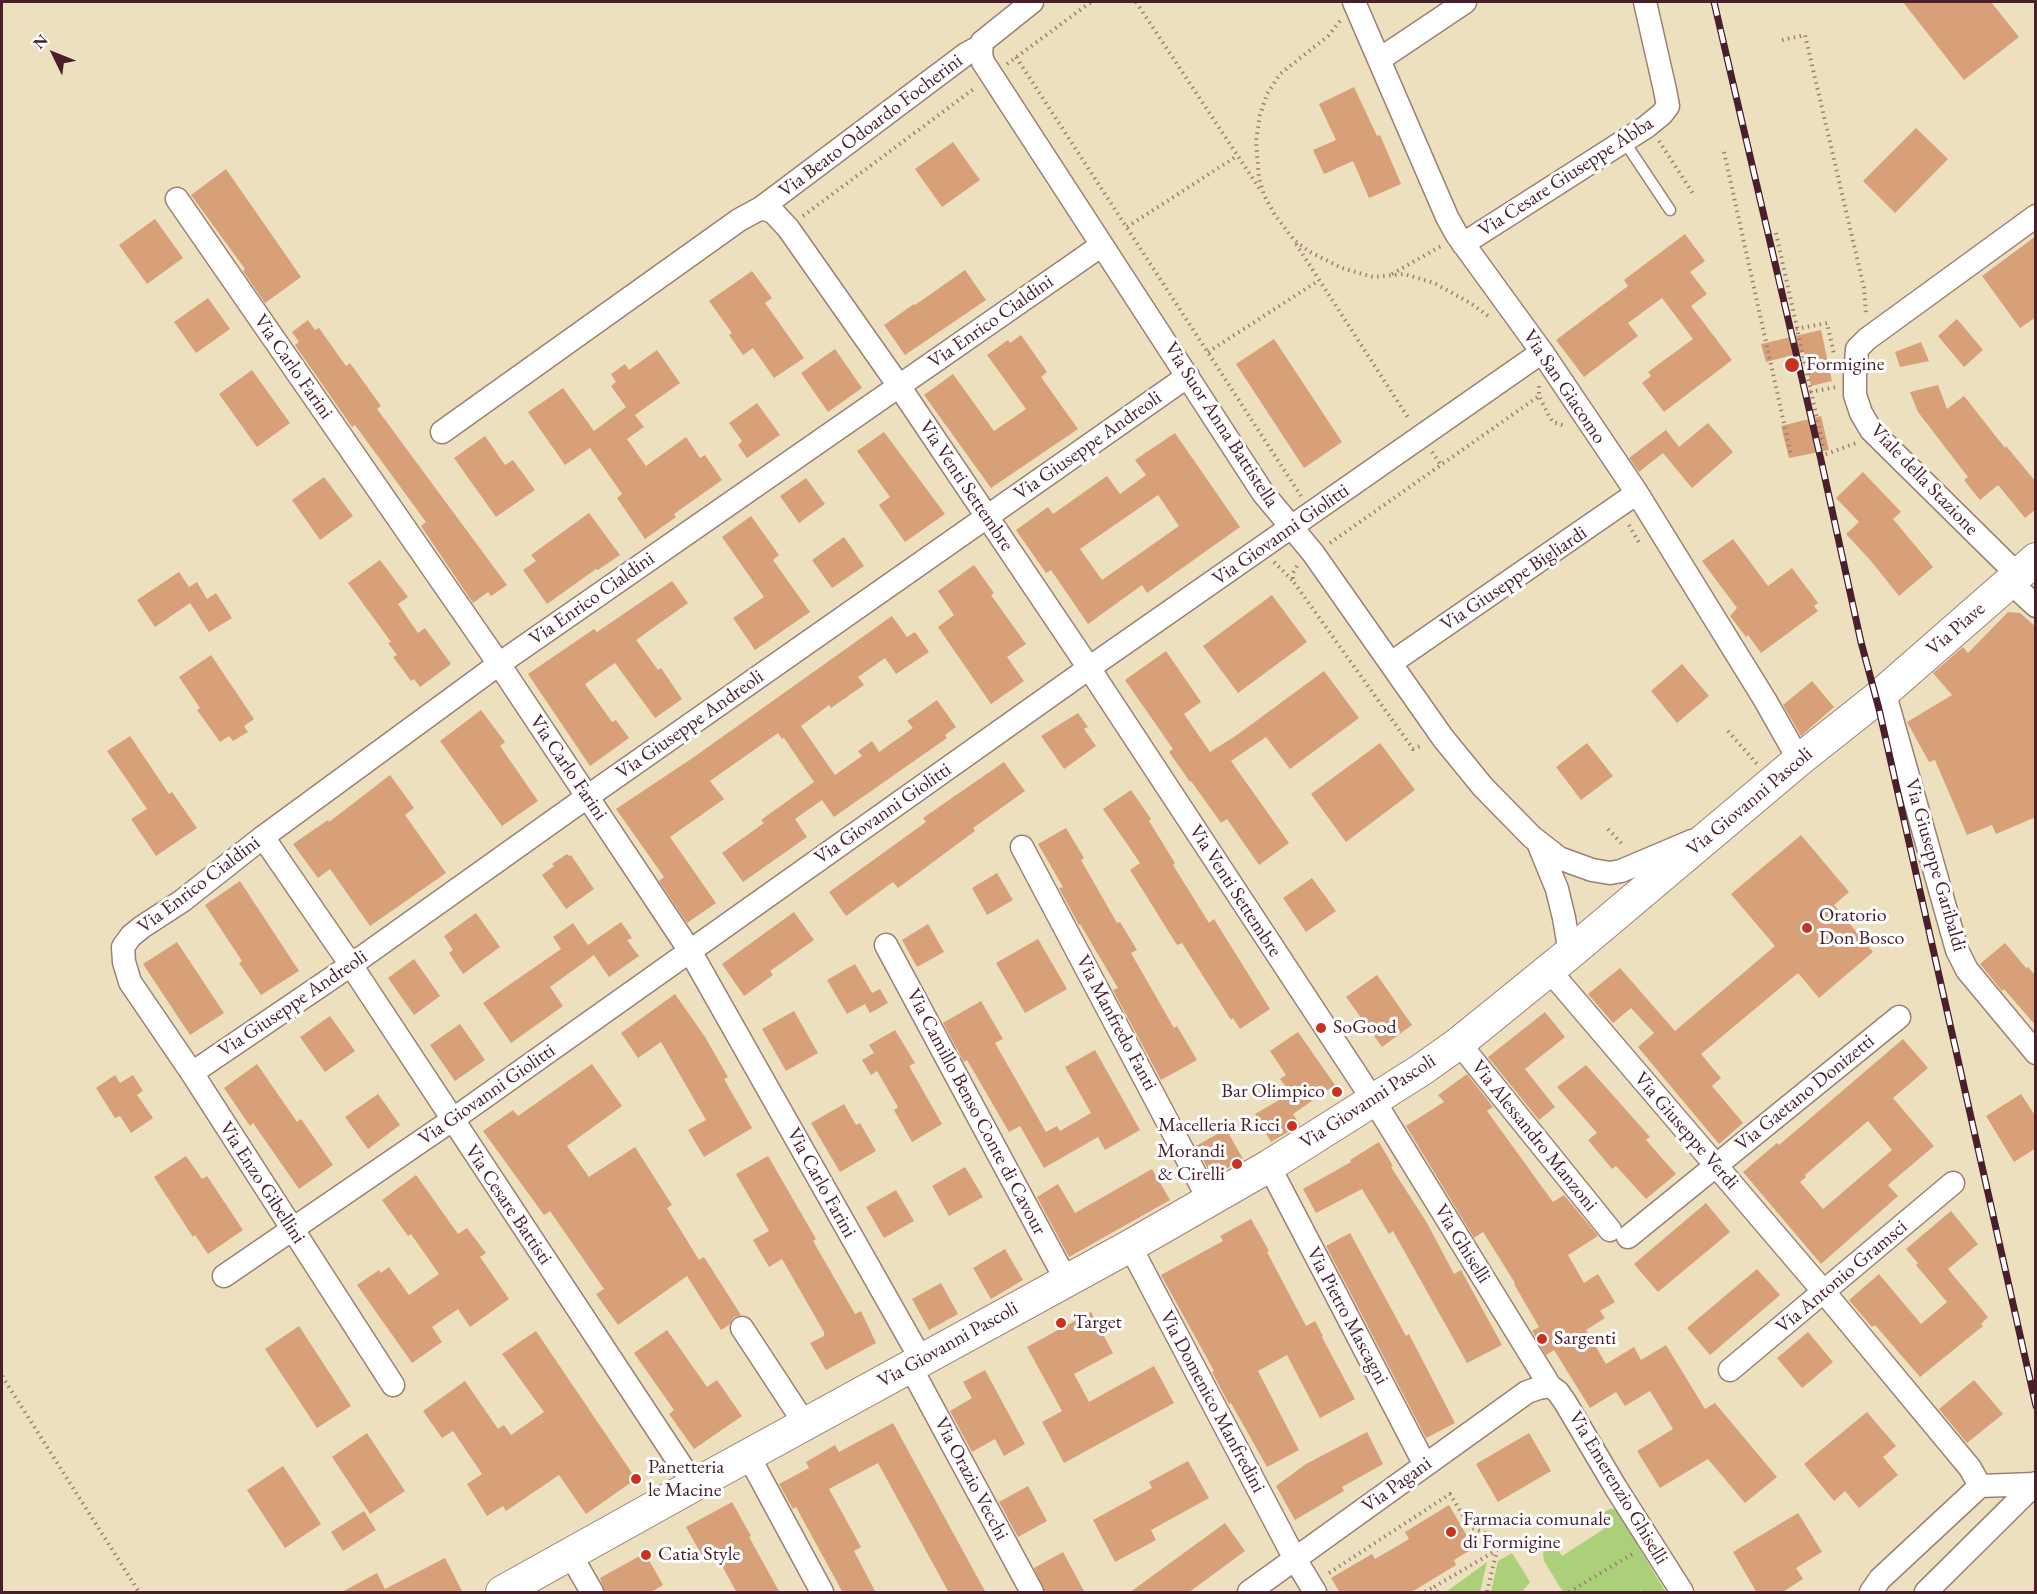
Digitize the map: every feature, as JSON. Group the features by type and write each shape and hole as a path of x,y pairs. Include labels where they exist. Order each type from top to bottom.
{"street":[{"name":"Via Beato Odoardo Focherini","path":"761,208 982,44 1032,2"},
{"path":"1380,59 1466,2"},
{"name":"Via Cesare Giuseppe Abba","path":"1456,249 1662,114 1668,106 1645,2"},
{"name":"Via San Giacomo","path":"1346,6 1380,59 1447,217 1456,249 1534,359 1636,493 1765,700 1799,760"},
{"name":"Via Suor Anna Battistella","path":"982,44 983,62 1263,493 1313,553 1443,738 1484,787 1539,845"},
{"name":"Via Carlo Farini","path":"177,200 499,664 690,951 916,1364"},
{"path":"442,432 739,220 761,208"},
{"name":"Via Venti Settembre","path":"761,208 773,212 788,228 899,386 1089,668 1373,1101"},
{"path":"1867,330 2036,216"},
{"name":"Via Enrico Cialdini","path":"130,982 123,962 123,947 142,927 182,901 262,837 499,664 1102,245"},
{"name":"Viale della Stazione","path":"1867,330 1857,349 1855,395 1861,413 1871,430 2021,572 2036,606"},
{"name":"Via Giovanni Giolitti","path":"224,1276 452,1120 1089,668 1534,359"},
{"name":"Via Giuseppe Andreoli","path":"192,1073 351,965 1188,376"},
{"name":"Via Giuseppe Bigliardi","path":"1391,663 1636,493"},
{"name":"Via Piave","path":"1880,695 2021,572"},
{"name":"Via Giovanni Pascoli","path":"502,1593 748,1455 1130,1246 1269,1166 1373,1101 1459,1042 1560,962 1799,760 1880,695"},
{"name":"Via Giuseppe Garibaldi","path":"1880,695 1957,950 1967,970 2036,1053"},
{"path":"1539,845 1559,858 1592,870 1610,873 1621,871 1714,831"},
{"name":"Via Cesare Battisti","path":"262,837 351,965 694,1485"},
{"path":"1539,845 1557,889 1564,918 1560,962"},
{"name":"Via Manfredo Fanti","path":"1023,847 1209,1200"},
{"path":"1608,921 1615,896 1615,887 1610,873"},
{"name":"Via Camillo Benso Conte di Cavour","path":"886,945 1066,1280"},
{"name":"Via Giuseppe Verdi","path":"1560,962 1715,1166 1824,1292 1970,1468 1980,1486"},
{"name":"Via Enzo Gibellini","path":"130,982 192,1073 393,1384"},
{"name":"Via Gaetano Donizetti","path":"1619,1234 1715,1166 1899,1017"},
{"name":"Via Alessandro Manzoni","path":"1459,1042 1619,1234"},
{"name":"Via Ghiselli","path":"1373,1101 1550,1386"},
{"name":"Via Pietro Mascagni","path":"1269,1166 1425,1465"},
{"name":"Via Antonio Gramsci","path":"1730,1370 1953,1183"},
{"name":"Via Domenico Manfredini","path":"1130,1246 1295,1559 1320,1584"},
{"path":"742,1328 805,1424"},
{"name":"Via Orazio Vecchi","path":"916,1364 1032,1593"},
{"name":"Via Pagani","path":"1249,1593 1527,1392 1550,1386"},
{"name":"Via Emerenzio Ghiselli","path":"1550,1386 1565,1402 1682,1593"},
{"path":"748,1455 822,1593"},
{"path":"1871,1593 1880,1579 1980,1486 2035,1486"},
{"path":"1926,1593 2035,1486"},
{"path":"570,1554 592,1593"}],"lane":[{"path":"1624,141 1670,210"}],"path":[{"path":"788,228 1091,2"},
{"path":"1136,2 1441,465"},
{"path":"1264,195 1259,178 1256,141 1260,115 1267,94 1280,74 1328,36 1341,20 1346,6"},
{"path":"1782,40 1805,35 1864,288 1867,330"},
{"path":"1017,57 1333,541 1539,396"},
{"path":"1653,133 1694,195"},
{"path":"1724,152 1791,455"},
{"path":"1127,227 1237,156"},
{"path":"1776,233 1824,450"},
{"path":"1294,240 1310,252 1341,268 1373,277 1404,274 1434,283 1472,304 1491,319 1479,300"},
{"path":"1389,276 1443,245 1456,249"},
{"path":"1208,352 1319,281"},
{"path":"1796,329 1827,322 1834,356"},
{"path":"1534,359 1539,396 1553,422 1566,426 1573,432"},
{"path":"1810,392 1841,385"},
{"path":"1815,417 1812,417 1821,456 1859,441"},
{"path":"1618,507 1642,547"},
{"path":"1272,560 1293,581 1413,749 1443,738"},
{"path":"1293,581 1293,573 1299,564"},
{"path":"2,1377 139,1593"},
{"path":"1320,1584 1450,1494 1470,1527 1487,1534 1497,1550 1486,1593"},
{"path":"1569,1593 1640,1549"},
{"path":"1425,1593 1497,1550"},
{"path":"1434,1587 1437,1593"}],"green space":[{"path":"1610,1509 1616,1509 1664,1592 1643,1592 1641,1590 1636,1592 1563,1592 1544,1561 1543,1553 1546,1547 1553,1542 1562,1556 1604,1529 1596,1516"},
{"path":"1512,1553 1530,1582 1522,1592 1491,1592 1498,1561"},
{"path":"1487,1562 1480,1592 1446,1592"}],"building":[{"path":"1903,2 1991,2 2019,37 1964,80"},
{"path":"1354,87 1377,136 1380,135 1401,184 1369,198 1353,161 1324,174 1313,150 1336,140 1319,104"},
{"path":"1916,128 1948,159 1895,213 1863,181"},
{"path":"953,142 980,180 942,207 915,169"},
{"path":"226,169 301,277 265,303 243,271 245,269 191,195"},
{"path":"155,219 183,258 147,284 119,245"},
{"path":"1685,234 1705,261 1690,272 1707,294 1691,306 1732,360 1664,412 1642,383 1651,376 1648,372 1693,339 1662,298 1628,323 1638,336 1584,377 1556,340 1628,286 1624,280"},
{"path":"2036,236 2036,317 2020,328 1982,276"},
{"path":"965,270 986,300 905,355 884,325"},
{"path":"752,271 772,298 765,303 804,358 774,378 753,348 743,355 729,335 732,333 709,301"},
{"path":"208,298 230,329 196,353 174,322"},
{"path":"1957,319 1983,350 1964,367 1938,336"},
{"path":"308,320 315,330 319,328 346,366 350,363 381,406 377,409 507,585 491,596 488,592 473,603 421,526 426,522 355,425 352,427 295,345 299,342 292,332"},
{"path":"1821,330 1832,381 1811,386 1804,352 1766,362 1761,344"},
{"path":"1021,335 1047,372 1041,377 1078,429 991,488 924,395 953,374 994,431 1026,409 987,355 1008,340 1010,343"},
{"path":"1274,339 1342,442 1304,468 1236,364"},
{"path":"1921,342 1929,361 1900,367 1895,352"},
{"path":"835,349 862,388 828,412 801,373"},
{"path":"657,350 680,383 635,415 644,427 627,439 646,466 686,437 700,458 705,455 722,480 674,514 676,517 645,539 617,498 622,494 590,448 565,465 528,412 563,388 594,431 626,407 611,386 616,382 611,374 625,364 629,370"},
{"path":"252,370 290,423 257,447 219,394"},
{"path":"1938,385 1947,409 1964,396 2005,448 2006,446 2036,482 2036,509 2025,518 1998,485 1980,500 1964,480 1968,477 1918,412 1910,392"},
{"path":"757,403 780,435 747,458 738,445 742,441 729,423"},
{"path":"1821,416 1829,450 1789,458 1781,426"},
{"path":"1708,423 1733,452 1692,488 1663,453 1639,472 1629,458 1666,430 1679,447"},
{"path":"884,432 945,514 905,542 879,505 890,497 857,451"},
{"path":"1175,433 1240,527 1147,593 1142,585 1088,624 1051,570 1046,573 1016,530 1048,507 1053,514 1107,476 1120,494 1146,475 1135,460","holes":["1158,495 1179,526 1102,580 1080,549"]},
{"path":"485,436 505,465 513,460 535,490 496,517 454,458"},
{"path":"1863,472 1901,512 1893,519 1933,567 1899,596 1846,534 1859,522 1836,498"},
{"path":"324,477 353,516 320,540 292,500"},
{"path":"806,478 825,504 799,523 780,496"},
{"path":"589,513 620,555 547,604 523,570 536,561 531,555"},
{"path":"751,516 779,555 773,560 810,612 755,650 733,618 764,597 722,537"},
{"path":"844,537 864,566 832,588 812,560"},
{"path":"1733,539 1768,586 1792,568 1818,603 1814,606 1818,611 1761,653 1730,616 1737,608 1702,561"},
{"path":"380,560 408,597 398,604 418,633 425,628 451,664 420,687 414,679 411,681 393,657 397,655 388,643 391,642 348,583"},
{"path":"974,565 994,593 991,595 1026,644 1007,657 1024,681 991,704 938,627 954,615 938,591"},
{"path":"179,572 189,587 197,582 207,599 216,593 232,618 209,632 190,603 155,627 137,600"},
{"path":"672,581 688,603 636,640 658,670 661,668 682,699 655,718 615,663 585,684 612,722 616,720 629,738 590,766 528,674 594,629 597,632"},
{"path":"1272,595 1307,642 1238,693 1203,646"},
{"path":"2008,612 2020,613 2036,627 2036,817 1996,834 1992,825 1967,835 1935,760 1929,762 1907,722 1952,695 1933,673 1963,647 1968,653"},
{"path":"892,616 907,637 915,632 929,652 896,674 885,658 858,677 864,685 831,708 829,705 801,726 835,775 862,756 858,751 872,741 879,752 913,728 907,721 937,700 956,727 945,735 947,738 834,817 822,800 795,819 807,837 743,882 722,853 764,823 761,820 814,782 784,738 782,739 778,733 710,781 724,799 670,837 716,903 687,923 659,881 664,877 616,809 694,757"},
{"path":"1166,651 1201,702 1184,714 1210,752 1324,671 1359,718 1290,769 1266,737 1231,761 1289,843 1259,865 1227,819 1221,823 1190,782 1169,752 1173,749 1125,680"},
{"path":"211,655 254,719 244,726 248,732 233,741 229,736 220,742 197,710 200,708 179,677"},
{"path":"1682,664 1709,696 1677,723 1651,691"},
{"path":"1812,681 1834,707 1801,736 1783,705"},
{"path":"481,710 505,742 500,746 538,801 502,826 440,741"},
{"path":"1078,713 1088,727 1084,729 1096,746 1064,769 1041,736"},
{"path":"130,736 169,794 172,792 197,828 156,856 131,819 147,809 107,751"},
{"path":"1380,743 1415,790 1346,842 1311,794"},
{"path":"1587,743 1613,776 1581,800 1556,767"},
{"path":"1004,762 1025,791 973,828 975,831 898,888 893,882 846,916 829,892 926,822 923,818"},
{"path":"390,775 414,808 405,815 446,873 370,926 330,869 318,878 293,844 328,820 329,822"},
{"path":"1131,790 1151,819 1149,821 1175,863 1173,865 1209,923 1214,919 1270,1009 1240,1029 1233,1018 1231,1020 1182,943 1177,945 1130,870 1140,863 1103,809"},
{"path":"1066,828 1084,858 1081,860 1117,923 1120,922 1137,950 1131,953 1174,1028 1177,1026 1197,1060 1161,1080 1113,990 1118,988 1079,925 1059,888 1063,887 1038,844"},
{"path":"1801,835 1849,892 1834,905 1873,952 1819,998 1798,973 1701,1054 1721,1078 1712,1086 1743,1123 1719,1144 1638,1047 1654,1033 1631,1008 1613,1023 1588,994 1620,968 1675,1031 1775,946 1731,894"},
{"path":"567,854 571,855 594,889 566,909 542,875 554,866 552,864"},
{"path":"997,873 1013,900 987,915 972,888"},
{"path":"1312,878 1336,911 1306,932 1283,898"},
{"path":"240,881 299,971 261,995 239,963 242,961 205,905"},
{"path":"794,912 814,940 770,971 773,975 744,996 722,964"},
{"path":"476,913 500,947 463,974 449,953 453,950 444,936"},
{"path":"621,922 632,938 627,940 639,956 609,977 594,955 550,987 563,1006 511,1043 483,1003 561,949 553,937 573,923 588,945"},
{"path":"928,924 944,952 917,967 902,940"},
{"path":"1038,939 1067,989 1025,1013 996,963"},
{"path":"177,942 224,1013 190,1035 143,964"},
{"path":"2005,943 2026,968 2028,967 2036,976 2036,1026 1980,964"},
{"path":"414,959 440,996 414,1015 388,978"},
{"path":"855,964 872,993 880,989 888,1003 870,1013 865,1004 847,1014 827,980"},
{"path":"1377,975 1412,1025 1382,1047 1346,997"},
{"path":"675,994 705,1037 728,1077 724,1079 752,1128 704,1157 688,1130 706,1120 661,1042 638,1058 621,1033"},
{"path":"981,1001 1003,1039 995,1043 1046,1132 1057,1126 1060,1131 1091,1113 1065,1067 1095,1050 1140,1130 1105,1150 1098,1137 1044,1168 1020,1126 1009,1132 967,1060 964,1062 943,1023"},
{"path":"794,1011 818,1053 786,1071 762,1029"},
{"path":"1545,1012 1565,1037 1525,1069 1555,1107 1539,1120 1488,1057"},
{"path":"330,1016 355,1051 325,1072 300,1037"},
{"path":"460,1024 485,1060 455,1081 430,1045"},
{"path":"895,1030 915,1063 909,1066 942,1124 912,1142 894,1110 898,1107 877,1071 871,1075 862,1060 874,1053 869,1045"},
{"path":"1298,1032 1335,1085 1293,1114 1300,1125 1271,1142 1255,1114 1291,1093 1280,1079 1286,1075 1270,1051"},
{"path":"1903,1039 1928,1068 1893,1098 1934,1146 1888,1185 1898,1196 1821,1264 1743,1172 1777,1143 1779,1145","holes":["1868,1121 1892,1150 1823,1209 1800,1182 1806,1177 1805,1175"]},
{"path":"257,1064 297,1122 301,1119 333,1165 299,1189 253,1123 250,1126 224,1088"},
{"path":"592,1064 622,1106 567,1146 589,1177 635,1147 672,1205 667,1208 699,1260 704,1257 741,1315 734,1317 729,1325 721,1330 687,1276 618,1325 596,1294 604,1289 550,1211 544,1215 483,1131 513,1110 518,1116"},
{"path":"1586,1065 1650,1137 1646,1140 1676,1174 1646,1199 1616,1166 1612,1169 1588,1140 1597,1133 1557,1087"},
{"path":"1467,1074 1493,1107 1487,1111 1553,1202 1564,1195 1598,1236 1568,1255 1584,1283 1598,1274 1615,1302 1600,1311 1605,1318 1586,1330 1606,1364 1634,1347 1641,1360 1666,1345 1705,1409 1715,1403 1777,1477 1745,1503 1708,1459 1660,1488 1637,1451 1673,1429 1650,1391 1625,1406 1616,1392 1590,1408 1554,1350 1546,1355 1532,1331 1539,1327 1515,1283 1483,1232 1474,1238 1406,1126 1444,1102 1438,1095"},
{"path":"115,1075 120,1083 133,1075 143,1091 137,1095 153,1118 131,1133 120,1116 115,1118 96,1088"},
{"path":"378,1094 400,1125 368,1149 345,1117"},
{"path":"2021,1094 2036,1117 2036,1148 2014,1162 1986,1116"},
{"path":"844,1104 856,1125 860,1123 876,1151 840,1172 811,1123"},
{"path":"1226,1129 1243,1159 1212,1177 1196,1146"},
{"path":"1379,1142 1393,1166 1391,1167 1427,1223 1454,1274 1461,1270 1502,1345 1467,1363 1393,1231 1389,1234 1362,1189 1316,1213 1303,1189 1351,1162 1350,1160"},
{"path":"186,1156 202,1179 207,1176 243,1230 208,1254 195,1235 193,1237 154,1177"},
{"path":"768,1156 816,1239 813,1241 855,1314 861,1311 876,1343 826,1370 810,1343 824,1336 824,1332 782,1259 769,1267 753,1240 769,1231 736,1174"},
{"path":"965,1167 983,1197 949,1216 932,1186"},
{"path":"1152,1169 1170,1200 1069,1257 1037,1197 1058,1184 1075,1213"},
{"path":"416,1175 458,1234 467,1228 486,1253 480,1257 509,1299 470,1327 458,1309 432,1327 442,1342 412,1363 357,1285 379,1270 381,1273 389,1267 409,1295 439,1274 411,1234 408,1236 382,1200"},
{"path":"896,1190 914,1221 884,1238 866,1207"},
{"path":"1706,1203 1730,1232 1658,1292 1634,1264"},
{"path":"1951,1211 1978,1244 1948,1269 1988,1317 1981,1324 1983,1326 1920,1377 1875,1325 1872,1327 1849,1300 1879,1274 1921,1324 1947,1302 1916,1265 1918,1263 1906,1249"},
{"path":"1251,1219 1306,1326 1315,1321 1355,1399 1320,1418 1287,1355 1258,1371 1299,1450 1267,1467 1231,1403 1229,1404 1212,1372 1214,1371 1161,1275 1223,1241 1220,1236"},
{"path":"1350,1233 1406,1336 1409,1334 1455,1423 1426,1438 1326,1246"},
{"path":"1005,1249 1023,1280 991,1299 973,1268"},
{"path":"1757,1269 1780,1295 1710,1355 1687,1328"},
{"path":"941,1283 958,1314 929,1330 912,1299"},
{"path":"1091,1312 1113,1353 1074,1374 1089,1402 1154,1366 1174,1403 1064,1463 1042,1422 1062,1411 1027,1347"},
{"path":"299,1326 351,1406 317,1428 265,1349"},
{"path":"667,1330 707,1387 717,1380 742,1416 694,1449 669,1414 674,1410 634,1353"},
{"path":"536,1331 636,1479 586,1514 559,1475 506,1511 503,1506 487,1516 467,1484 482,1474 453,1431 442,1438 423,1411 465,1381 498,1429 504,1425 511,1435 544,1412 502,1354"},
{"path":"1808,1332 1833,1362 1802,1388 1777,1358"},
{"path":"985,1370 1025,1444 1004,1456 995,1439 972,1452 950,1411 972,1398 963,1382"},
{"path":"1974,1380 2003,1414 1967,1443 1939,1409"},
{"path":"1867,1412 1896,1446 1883,1457 1898,1475 1859,1508 1845,1491 1834,1501 1804,1464"},
{"path":"893,1423 986,1593 949,1593 878,1463 829,1489 861,1547 854,1551 876,1593 843,1593 796,1507 793,1509 779,1484 809,1468 806,1462 835,1445 839,1452"},
{"path":"1367,1432 1383,1464 1342,1487 1344,1491 1295,1520 1276,1486 1306,1464"},
{"path":"367,1433 405,1491 370,1514 332,1457"},
{"path":"1529,1433 1551,1471 1498,1502 1476,1464"},
{"path":"1188,1461 1209,1498 1151,1530 1156,1540 1115,1562 1093,1520 1152,1488 1149,1482"},
{"path":"283,1466 321,1524 285,1548 247,1490"},
{"path":"1028,1486 1047,1521 1018,1537 999,1502"},
{"path":"732,1502 780,1593 737,1593 716,1555 705,1561 686,1527"},
{"path":"1449,1505 1474,1548 1454,1560 1456,1565 1410,1593 1340,1593 1331,1578 1372,1554 1375,1559 1409,1539 1405,1532"},
{"path":"364,1511 376,1530 343,1551 331,1532"},
{"path":"1798,1513 1822,1552 1796,1568 1803,1579 1781,1593 1757,1593 1733,1552"},
{"path":"1225,1523 1245,1551 1188,1593 1129,1593"},
{"path":"1063,1552 1085,1593 1045,1593 1034,1568"},
{"path":"645,1553 663,1585 650,1593 605,1593 600,1578"},
{"path":"445,1558 463,1593 340,1593 377,1573 385,1589"}],"railway":[{"path":"1714,2 1861,642 1879,709 2036,1406"}],"place":[{"name":"Formigine","path":"1792,365"},
{"name":"Oratorio Don Bosco","path":"1807,928"},
{"name":"SoGood","path":"1321,1028"},
{"name":"Bar Olimpico","path":"1337,1092"},
{"name":"Macelleria Ricci","path":"1292,1126"},
{"name":"Morandi & Cirelli","path":"1237,1164"},
{"name":"Target","path":"1061,1323"},
{"name":"Sargenti","path":"1542,1339"},
{"name":"Panetteria le Macine","path":"636,1479"},
{"name":"Farmacia comunale di Formigine","path":"1451,1532"},
{"name":"Catia Style","path":"646,1555"}]}
